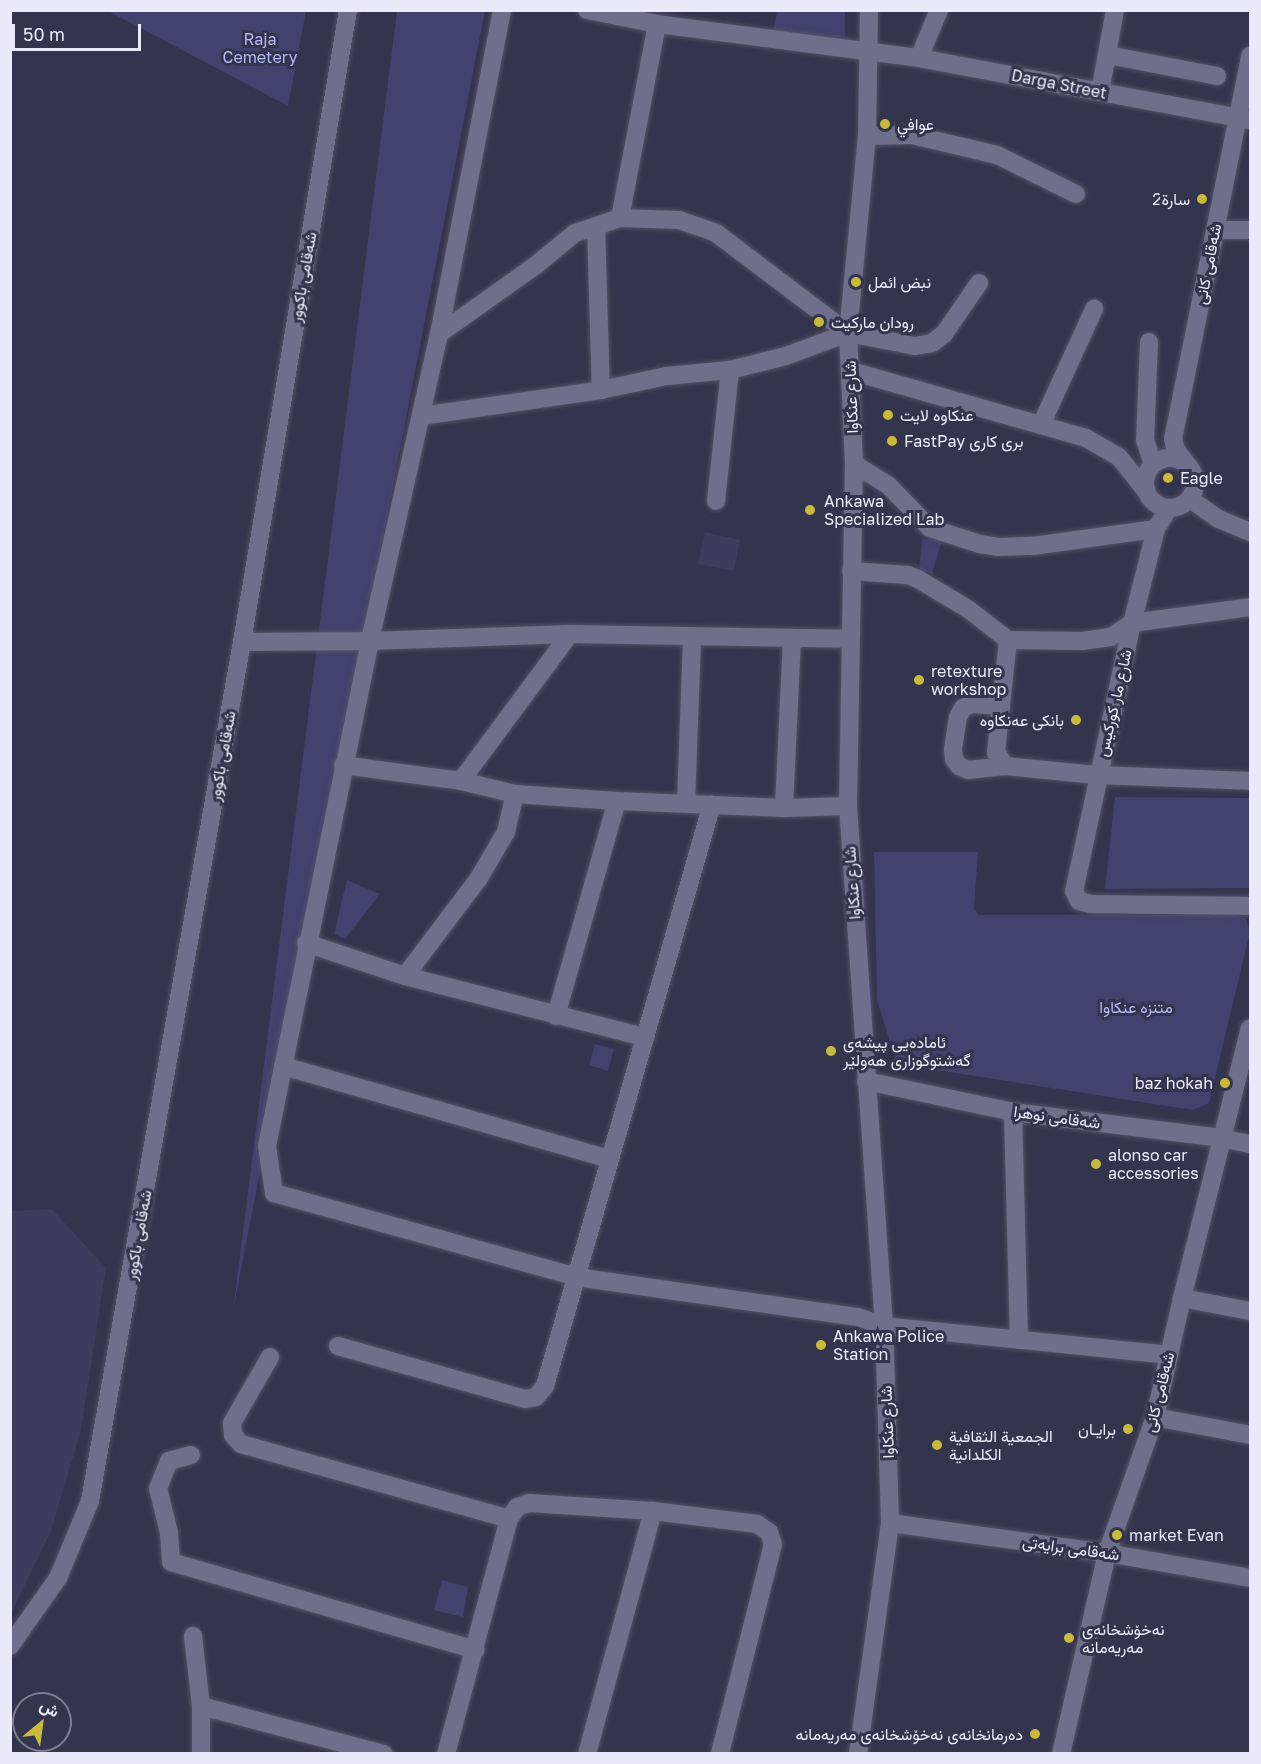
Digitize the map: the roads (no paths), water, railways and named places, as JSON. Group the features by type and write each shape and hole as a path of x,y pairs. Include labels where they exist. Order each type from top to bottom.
{"street":[{"name":"شەقامی باکوور","path":"12,1643 58,1578 90,1501 242,642 348,10"},
{"path":"502,10 439,334 370,641 306,943 267,1146 274,1193 576,1277 858,1317 884,1326 1169,1355"},
{"name":"Darga Street","path":"587,10 657,24 919,58 1244,119"},
{"name":"شارع عنكاوا","path":"858,1754 890,1523 884,1326 848,806 849,639 854,464 848,333 867,136 869,10"},
{"path":"919,58 939,10"},
{"path":"1100,92 1115,10"},
{"path":"620,218 657,24"},
{"path":"1108,55 1217,76"},
{"name":"شەقامی کانی","path":"1190,468 1176,450 1173,439 1215,230 1244,119 1251,56"},
{"path":"867,136 912,135 997,154 1077,194"},
{"path":"439,334 536,265 575,232 620,218 679,220 716,233 848,333 915,346 932,343 944,334 979,283"},
{"path":"596,226 601,390"},
{"path":"1215,230 1251,231"},
{"path":"1041,425 1094,309"},
{"path":"421,416 601,390 667,375 730,370 786,356 848,333"},
{"path":"1149,342 1144,440 1153,464"},
{"path":"716,501 730,370"},
{"path":"851,371 1041,425 1104,446 1119,456 1155,503 1169,508 1177,507 1190,499 1195,483 1190,468 1184,462 1170,458 1153,464 1145,476 1146,491"},
{"path":"854,464 888,485 930,528 980,544 998,547 1033,546 1156,530"},
{"path":"1190,499 1219,519 1251,532"},
{"name":"شارع مار كوركيس","path":"1169,508 1156,530 1132,623 1097,776 1074,891 1079,901 1251,906"},
{"path":"851,571 908,575 918,579 968,609 1008,640 1082,641 1111,637 1132,623 1251,607"},
{"path":"242,642 370,641 570,634 849,639"},
{"path":"461,781 570,634"},
{"path":"686,803 692,637"},
{"path":"784,808 792,639"},
{"path":"1005,766 996,752 1008,640"},
{"path":"1001,706 971,704 963,708 958,717 953,750 954,759 959,766 968,770 1005,766 1097,776 1251,781"},
{"path":"344,765 461,781 515,794 784,808 848,806"},
{"path":"405,976 479,878 506,832 515,794"},
{"path":"556,1016 617,801"},
{"path":"338,1346 525,1399 536,1397 545,1386 712,804"},
{"path":"306,943 405,976 645,1037"},
{"name":"شەقامی کانی","path":"1061,1754 1107,1553 1155,1417 1221,1138 1251,1028"},
{"path":"283,1066 610,1160"},
{"name":"شەقامی نوهرا","path":"866,1081 1013,1112 1221,1138 1251,1144"},
{"path":"1013,1112 1019,1340"},
{"path":"1182,1298 1251,1311"},
{"path":"270,1357 232,1423 233,1435 241,1444 509,1519"},
{"path":"1155,1417 1251,1435"},
{"path":"191,1455 170,1461 158,1488 169,1533 171,1562 476,1650"},
{"path":"446,1754 476,1650 509,1519 517,1507 529,1503 653,1511 757,1524 769,1532 773,1544 720,1754"},
{"path":"587,1754 653,1511"},
{"name":"شەقامی برایەتی","path":"890,1523 1107,1553 1251,1578"},
{"path":"193,1636 201,1706 201,1754"},
{"path":"201,1706 316,1745 384,1754"}],"place":[{"name":"عوافي","path":"885,124"},
{"name":"سارة2","path":"1202,199"},
{"name":"نبض ائمل","path":"856,282"},
{"name":"رودان ماركيت","path":"819,322"},
{"name":"عنكاوه لايت","path":"888,415"},
{"name":"FastPay بری كاری","path":"892,441"},
{"name":"Eagle","path":"1168,478"},
{"name":"Ankawa Specialized Lab","path":"810,510"},
{"name":"retexture workshop","path":"919,680"},
{"name":"بانکی عەنکاوە","path":"1076,720"},
{"name":"ئاماده‌یی پیشه‌ی گه‌شتوگوزاری هه‌ولێر","path":"831,1051"},
{"name":"baz hokah","path":"1225,1083"},
{"name":"alonso car accessories","path":"1096,1164"},
{"name":"Ankawa Police Station","path":"821,1345"},
{"name":"برایـان","path":"1128,1429"},
{"name":"الجمعية الثقافية الكلدانية","path":"937,1445"},
{"name":"market Evan","path":"1117,1535"},
{"name":"نەخۆشخانەی مەریەمانە","path":"1069,1638"},
{"name":"دەرمانخانەی نەخۆشخانەی مەریەمانە","path":"1035,1734"}],"park label":[{"name":"Raja Cemetery","path":"260,48"},
{"name":"متنزه عنكاوا","path":"1136,1007"}]}
